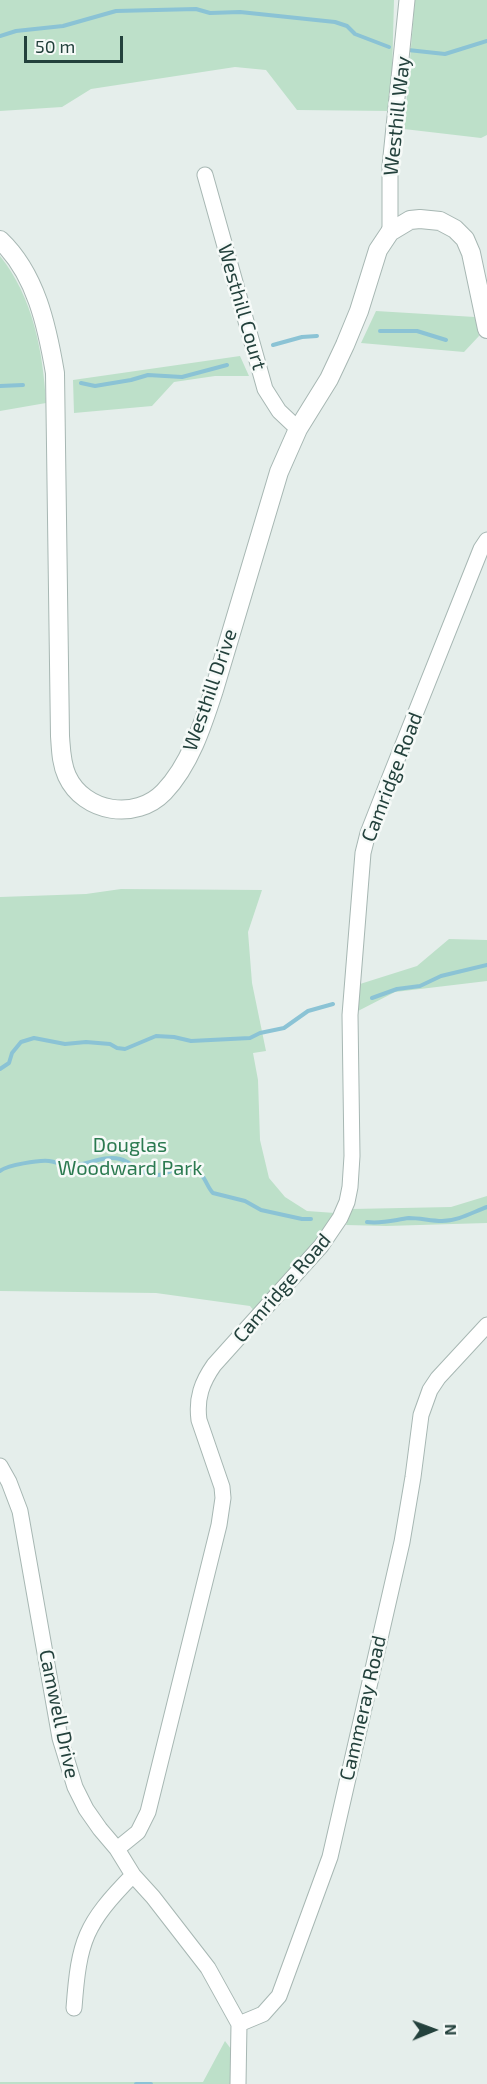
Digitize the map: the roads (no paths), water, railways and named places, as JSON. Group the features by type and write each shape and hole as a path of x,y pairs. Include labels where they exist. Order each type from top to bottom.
{"street":[{"name":"Westhill Way","path":"390,232 390,166 407,0"},
{"name":"Westhill Court","path":"205,175 265,389 279,411 298,429"},
{"path":"390,232 410,220 420,219 440,221 455,229 465,239 471,253 487,329"},
{"name":"Westhill Drive","path":"0,240 23,268 35,293 48,332 55,373 63,766 80,794 97,805 117,810 134,809 162,794 186,760 214,690 272,490 298,429 329,379 341,353 359,311 378,250 390,232"},
{"name":"Camridge Road","path":"117,1849 138,1832 148,1812 219,1525 223,1498 222,1487 199,1420 201,1387 214,1365 321,1246 340,1218 347,1202 352,1156 350,1015 363,853 390,777 481,549 487,540"},
{"name":"Cammeray Road","path":"238,2024 263,2014 279,1996 330,1857 402,1542 418,1429 425,1401 438,1378 487,1325"},
{"name":"Camwell Drive","path":"0,1466 20,1511 50,1684 66,1763 75,1787 86,1809 134,1875 195,1949 238,2024"},
{"path":"74,2008 79,1959 88,1930 105,1905 134,1875"},
{"path":"238,2024 238,2084"}],"waterway":[{"path":"0,36 16,31 63,26 116,11 196,9 210,13 240,12 335,22 347,26 355,34 389,47"},
{"path":"408,50 445,54 487,41"},
{"path":"380,331 417,331 446,340"},
{"path":"273,345 302,337 317,336"},
{"path":"81,383 95,386 148,375 182,377 227,365"},
{"path":"0,386 23,385"},
{"path":"372,998 397,989 420,986 441,976 487,965"},
{"path":"0,1069 9,1063 12,1053 21,1042 34,1038 65,1044 86,1042 110,1044 125,1049 156,1036 191,1041 250,1038 260,1033 284,1028 308,1011 333,1004"},
{"path":"0,1171 38,1161 71,1166 114,1158 153,1175 187,1168 200,1173 213,1193 245,1201 261,1210 311,1219"},
{"path":"367,1222 409,1218 448,1221 487,1207"},
{"path":"136,2084 151,2084"}],"park label":[{"name":"Douglas Woodward Park","path":"130,1156"}]}
